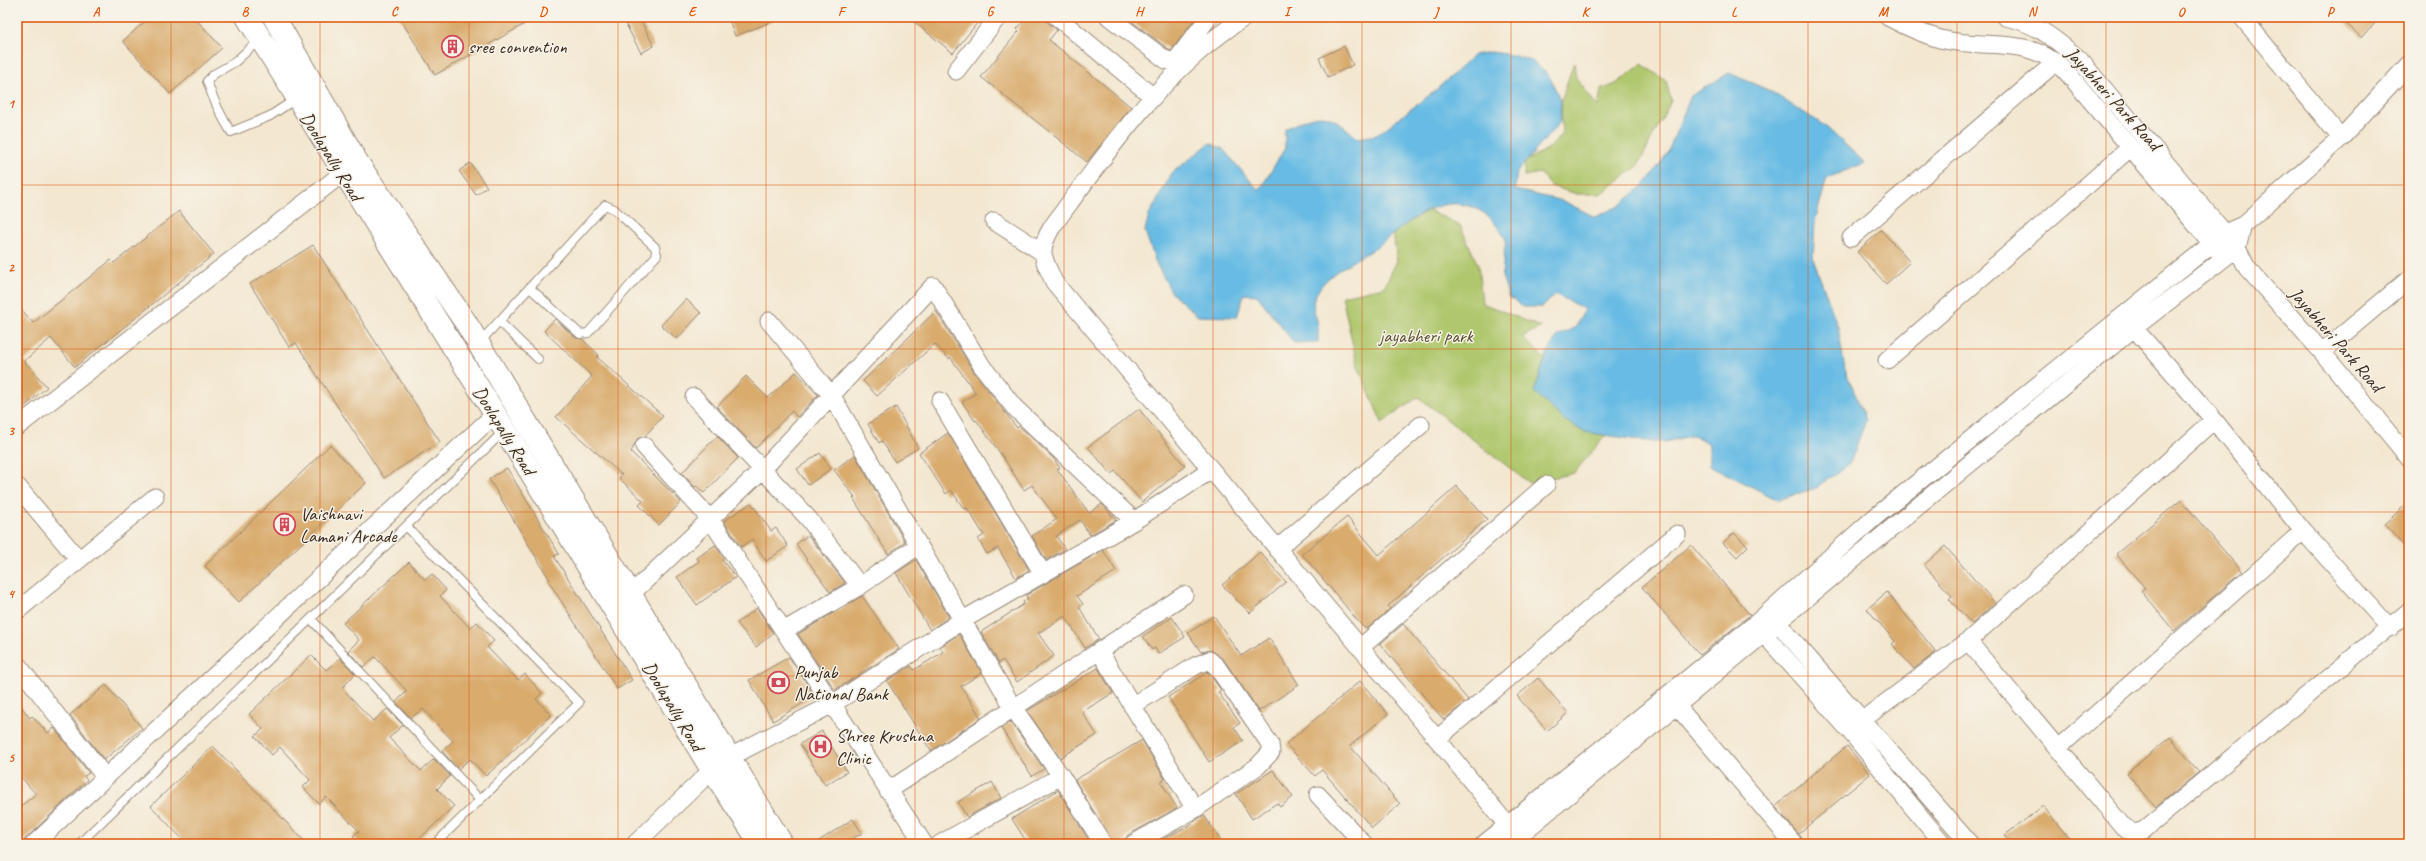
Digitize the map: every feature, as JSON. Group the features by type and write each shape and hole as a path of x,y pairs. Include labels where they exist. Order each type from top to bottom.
{"main road":[{"name":"Doolapally Road","path":"247,17 342,173 720,764 782,844"},
{"name":"Doolapally Road","path":"275,18 357,162 478,344 631,594 761,844"}],"street":[{"path":"956,72 998,17"},
{"path":"1109,17 1166,60 1172,61 1196,44 1216,36 1245,17"},
{"path":"1209,17 1196,44 1152,96 1052,227 1043,242 1042,252 1054,282 1276,549 1437,738 1511,835"},
{"name":"Jayabheri Park Road","path":"1888,17 1940,39 2014,45 2038,52 2056,62 2130,148 2218,238"},
{"name":"Jayabheri Park Road","path":"2005,17 2023,20 2048,33 2079,59 2218,238 2247,268 2322,352 2409,457"},
{"path":"2242,17 2341,138"},
{"path":"1066,20 1152,96"},
{"path":"1851,238 2056,62"},
{"path":"1484,844 1511,835 1759,629 1875,517 2218,238 2243,225 2341,138 2409,64"},
{"path":"1887,360 2130,148"},
{"path":"17,427 342,173"},
{"path":"994,221 1042,252"},
{"path":"1772,617 2230,252 2243,225"},
{"path":"2322,352 2409,279"},
{"path":"631,594 711,520 762,470 933,286 982,366 1014,407 1134,521"},
{"path":"769,321 832,396 1014,709 1061,776 1103,844"},
{"path":"2134,328 2214,420 2303,531 2390,628"},
{"path":"694,397 808,518 860,586"},
{"path":"940,401 1043,574"},
{"path":"1855,725 1968,641 2214,420"},
{"path":"34,844 105,777 500,422"},
{"path":"1276,549 1421,425"},
{"path":"644,446 711,520 786,630 830,705 924,844"},
{"path":"635,844 720,764 830,705 963,620 1134,521 1211,470"},
{"path":"1360,648 1546,485"},
{"path":"17,486 79,560"},
{"path":"17,611 155,497"},
{"path":"2058,748 2303,531"},
{"path":"1437,738 1677,534"},
{"path":"786,630 860,586 919,545"},
{"path":"888,791 1184,595"},
{"path":"1968,641 2124,829 2130,833 2139,832 2409,611"},
{"path":"1772,617 1855,725 1943,844"},
{"path":"1759,629 1855,725 1970,844"},
{"path":"1100,652 1195,809"},
{"path":"1132,706 1195,666 1209,660 1218,667 1270,744 1271,752 1258,766 1195,809 1133,844"},
{"path":"17,664 105,777"},
{"path":"1673,700 1794,844"},
{"path":"940,844 1061,776"},
{"path":"1318,796 1364,844"}],"lane":[{"path":"260,39 235,62 214,74 207,81 214,101 231,132 270,116 297,98"},
{"path":"478,344 605,205 614,209 655,247 657,255 588,333 580,334 530,288"},
{"path":"499,321 538,359"},
{"path":"79,844 406,526 500,422"},
{"path":"406,526 579,704 435,844"},
{"path":"310,619 480,800"}],"green space":[{"path":"1574,62 1576,78 1598,107 1601,90 1616,84 1642,64 1666,81 1671,101 1638,166 1600,194 1577,194 1551,186 1540,173 1524,176 1525,161 1549,148 1562,135 1561,101"},
{"name":"jayabheri park","path":"1428,210 1460,225 1478,265 1482,303 1541,327 1522,337 1545,359 1536,387 1606,435 1574,473 1529,483 1418,397 1382,423 1357,364 1342,296 1384,287 1397,261 1393,232"}],"water":[{"path":"1491,52 1512,55 1532,61 1549,76 1561,101 1560,122 1517,172 1515,190 1563,201 1595,217 1619,206 1647,182 1667,154 1691,96 1729,73 1770,91 1825,126 1865,163 1827,178 1815,221 1813,259 1838,327 1845,370 1866,420 1850,463 1816,488 1778,500 1709,465 1709,444 1694,435 1665,442 1653,442 1584,432 1564,420 1534,392 1547,354 1557,336 1576,327 1584,309 1555,294 1543,307 1523,307 1508,296 1502,275 1506,239 1495,223 1487,215 1470,206 1454,204 1439,206 1425,212 1326,280 1316,294 1313,303 1318,327 1318,342 1294,343 1257,295 1244,294 1237,317 1198,316 1172,293 1156,263 1145,231 1149,215 1172,173 1210,143 1223,149 1259,191 1285,148 1285,129 1308,119 1324,116 1338,122 1357,138 1377,135 1436,90 1474,55"}],"building":[{"path":"150,17 194,17 222,48 170,94 123,41"},
{"name":"sree convention","path":"399,17 537,17 435,75"},
{"path":"622,17 639,17 654,46 641,53"},
{"path":"728,17 781,17 781,18 735,36"},
{"path":"908,17 982,17 953,53"},
{"path":"1027,17 1041,17 1057,30 1049,40 1131,107 1087,162 981,77 1019,31 1017,29"},
{"path":"1126,17 1196,17 1171,51"},
{"path":"2339,17 2380,17 2362,38"},
{"path":"1344,46 1353,65 1328,77 1319,58"},
{"path":"470,163 487,187 476,195 459,171"},
{"path":"179,211 214,254 75,367 51,338 24,361 47,387 17,413 17,304 33,323 111,260 114,263"},
{"path":"1881,230 1910,262 1886,284 1857,252"},
{"path":"313,245 440,442 384,478 296,343 289,347 250,284"},
{"path":"686,299 701,313 677,339 661,325"},
{"path":"936,311 974,372 1017,428 1019,426 1054,459 1060,468 1057,469 1089,513 1102,504 1116,520 1090,535 1080,520 1056,536 1065,549 1046,560 1032,536 1057,519 1032,485 1024,490 1003,457 962,402 976,393 950,357 949,359 935,344 877,396 863,381"},
{"path":"555,319 576,338 582,339 599,355 597,357 663,416 645,436 637,439 631,452 681,502 659,525 639,505 643,501 619,478 622,475 556,417 592,376 544,331"},
{"path":"796,372 818,395 797,417 792,411 756,448 717,407 746,376 768,398"},
{"path":"896,407 918,448 895,462 882,441 879,443 868,424"},
{"path":"1139,409 1185,466 1142,502 1115,471 1111,474 1088,447"},
{"path":"948,433 1029,570 1016,578 998,548 987,554 978,539 984,535 967,508 964,509 951,490 946,494 919,453"},
{"path":"717,436 738,458 704,493 696,486 695,487 682,473"},
{"name":"Vaishnavi Lamani Arcade","path":"330,445 366,483 239,602 205,566"},
{"path":"820,453 831,469 808,485 797,469"},
{"path":"855,455 905,542 888,554 853,498 855,497 834,470"},
{"path":"507,468 559,554 554,556 632,680 617,689 549,582 550,580 489,479"},
{"path":"1457,486 1487,519 1388,606 1390,609 1367,629 1363,627 1302,554 1347,517 1379,555"},
{"path":"2181,500 2242,572 2174,631 2141,591 2145,588 2116,554"},
{"path":"2409,502 2409,552 2384,524"},
{"path":"751,503 771,531 776,528 788,546 766,561 752,539 741,547 724,521"},
{"path":"1734,533 1748,546 1737,557 1723,543"},
{"path":"808,535 845,583 830,592 796,544"},
{"path":"715,545 724,558 722,560 736,577 697,605 677,577 699,561 697,558"},
{"path":"1691,545 1750,615 1700,655 1642,587"},
{"path":"1945,546 1995,603 1972,624 1949,599 1952,596 1924,565"},
{"path":"1103,550 1116,571 1077,596 1083,604 1079,607 1099,639 1085,648 1065,616 1038,633 1054,656 1017,682 1003,660 999,663 981,632 1024,604 1023,602 1028,599 1026,595"},
{"path":"1260,552 1286,582 1250,613 1222,585"},
{"path":"916,560 949,617 930,630 896,573"},
{"path":"409,562 425,580 432,574 446,590 440,596 470,628 477,622 494,641 487,647 518,680 525,674 542,693 536,699 551,715 486,776 470,759 458,769 442,751 453,741 423,709 411,718 396,702 407,691 375,657 363,667 348,651 359,640 343,623"},
{"path":"1887,592 1936,652 1914,669 1892,644 1895,641 1867,609"},
{"path":"862,596 899,649 835,690 798,634"},
{"path":"757,608 773,633 756,647 737,623"},
{"path":"1214,616 1241,656 1269,638 1299,685 1259,711 1224,660 1211,650 1201,652 1188,633"},
{"path":"1172,617 1185,637 1158,654 1155,648 1152,650 1143,636"},
{"path":"1403,624 1468,700 1444,720 1380,644"},
{"path":"959,634 982,673 961,686 981,718 931,751 887,681 911,666 914,670 943,652 940,647"},
{"path":"311,655 326,670 340,658 355,674 342,688 373,721 387,709 403,725 389,738 421,771 434,759 450,776 437,789 454,806 414,844 360,844 353,836 359,831 326,797 319,804 303,787 310,780 280,747 272,755 255,736 263,729 249,714"},
{"path":"789,657 815,696 773,721 749,680"},
{"path":"1098,668 1113,693 1082,712 1097,735 1060,758 1027,711"},
{"path":"1208,672 1221,690 1218,692 1240,723 1234,727 1243,741 1209,762 1168,697"},
{"path":"1538,678 1568,713 1547,731 1517,696"},
{"path":"1360,681 1388,714 1350,746 1400,804 1372,828 1322,770 1315,776 1286,744"},
{"path":"106,685 142,728 104,760 70,715"},
{"path":"17,701 30,718 32,716 48,733 54,728 89,773 84,776 87,780 20,844 17,844 17,809 36,794 17,773"},
{"path":"1011,722 1044,769 1032,776 1001,728"},
{"path":"822,731 847,772 825,785 800,744"},
{"path":"2170,737 2199,772 2156,807 2127,773"},
{"path":"1142,740 1165,779 1161,782 1177,808 1128,835 1123,844 1113,844 1075,780"},
{"path":"213,746 307,844 187,844 151,806"},
{"path":"1847,746 1870,774 1798,834 1775,806"},
{"path":"1273,770 1293,797 1280,807 1277,803 1252,819 1236,794"},
{"path":"992,782 1001,798 967,817 958,802"},
{"path":"1058,790 1091,844 1028,844 1012,819"},
{"path":"2043,806 2073,844 2012,844 2005,835"},
{"path":"1204,815 1223,844 1153,844 1188,826"},
{"path":"853,819 862,833 844,844 814,844"}],"place":[{"name":"sree convention","path":"452,46"},
{"name":"Vaishnavi Lamani Arcade","path":"285,524"},
{"name":"Punjab National Bank","path":"778,682"},
{"name":"Shree Krushna Clinic","path":"821,746"}]}
